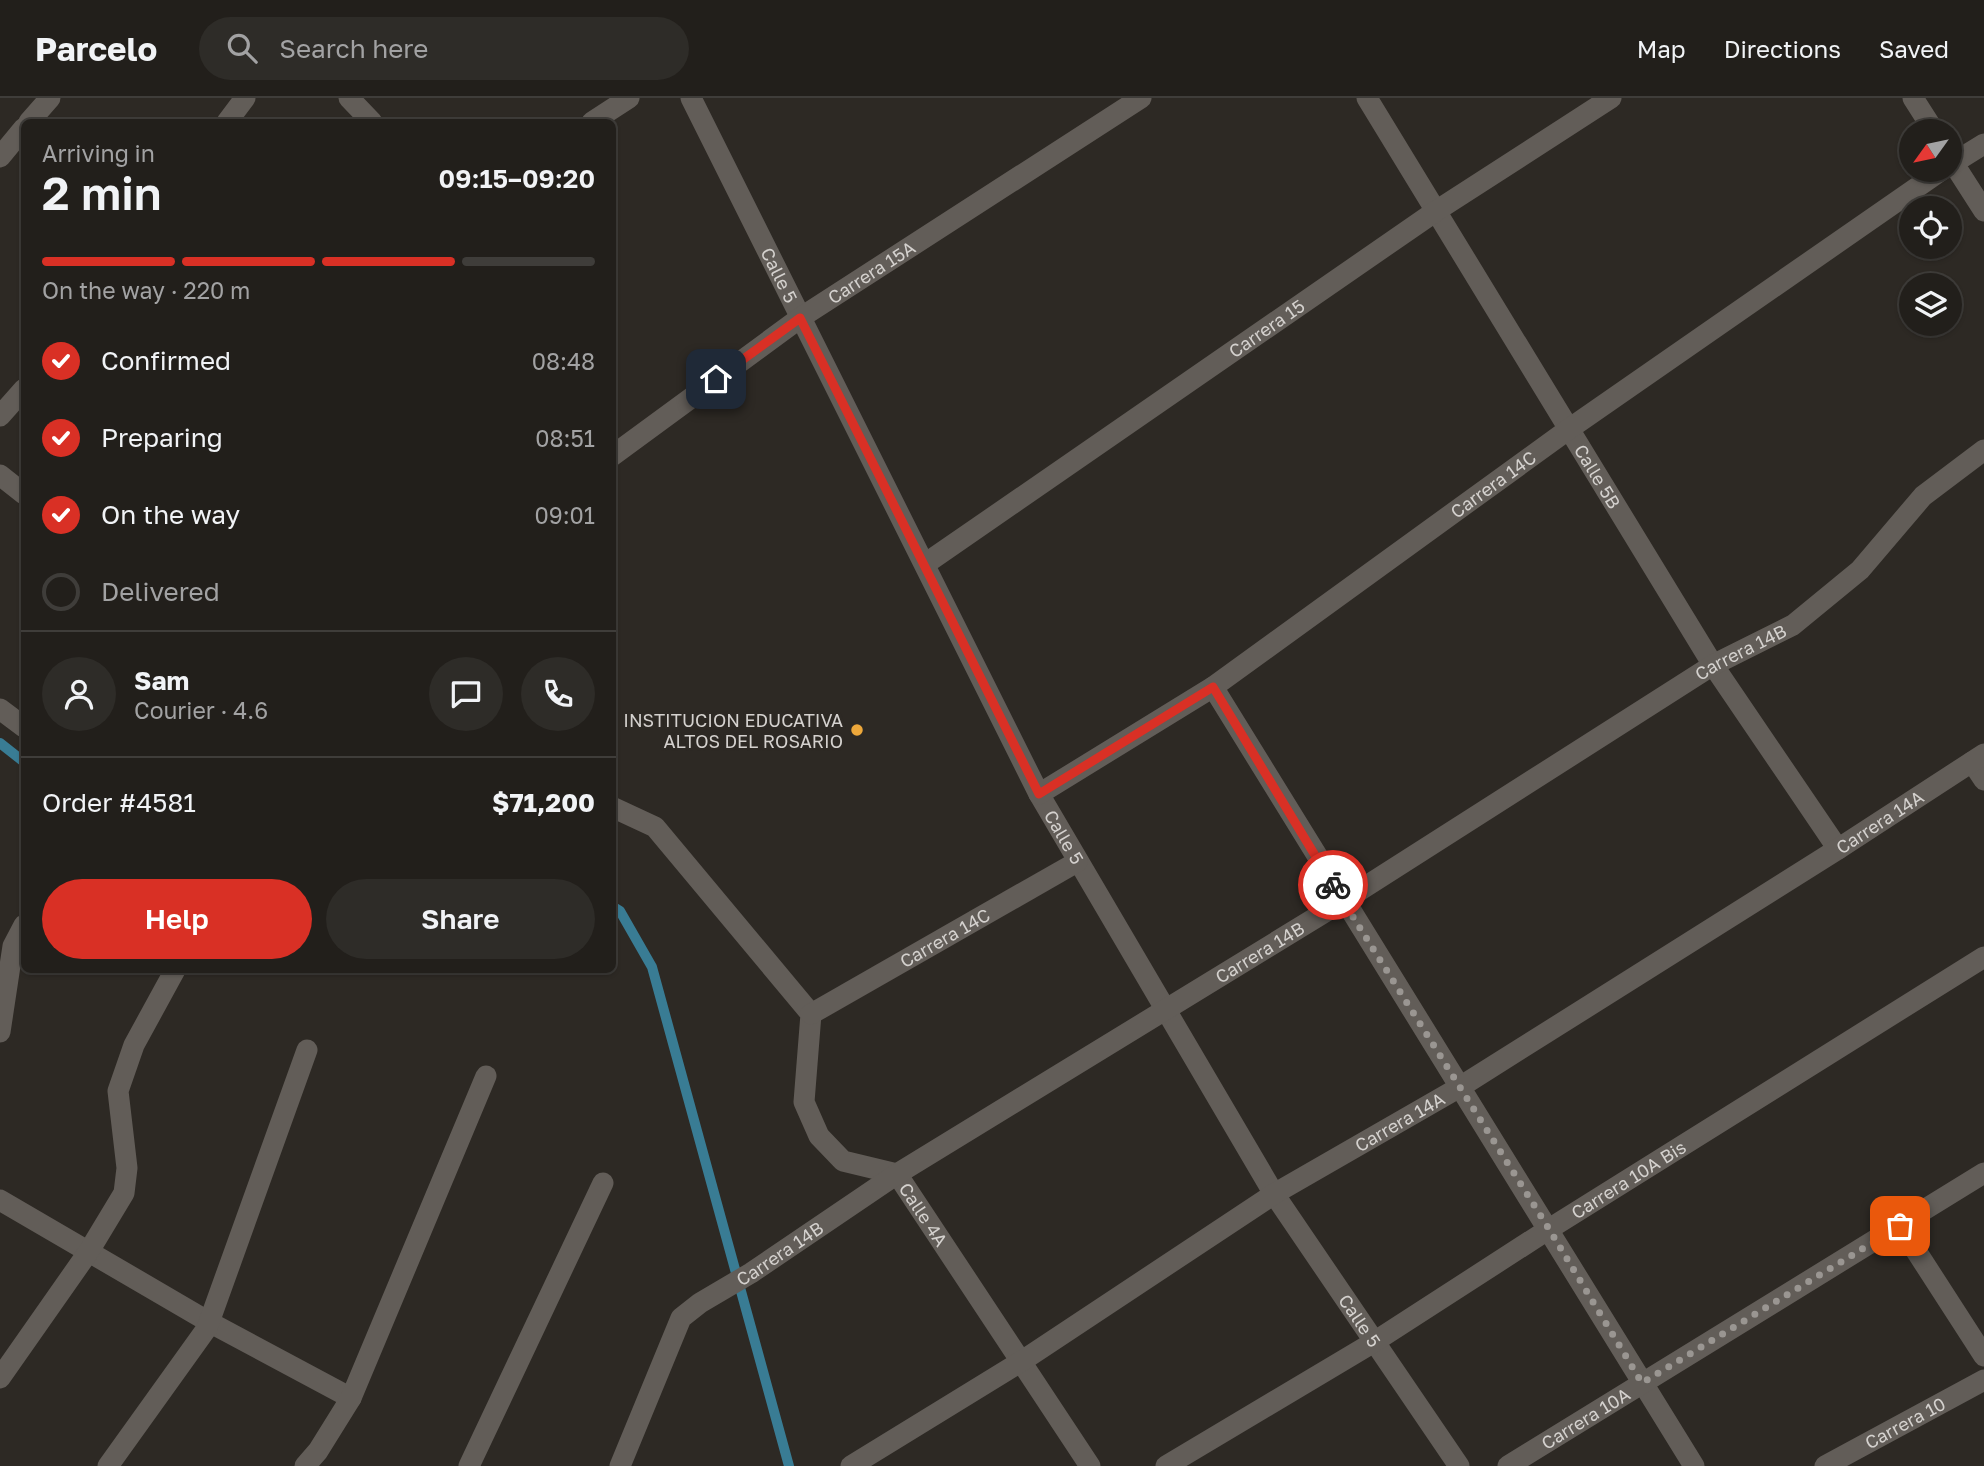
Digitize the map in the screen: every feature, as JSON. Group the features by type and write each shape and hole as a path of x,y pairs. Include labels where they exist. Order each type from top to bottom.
{"street":[{"path":"32,119 50,98"},
{"path":"229,119 245,98"},
{"path":"349,98 369,119"},
{"path":"597,119 629,98"},
{"name":"Calle 5","path":"691,98 1039,794 1077,862 1274,1194 1459,1466"},
{"name":"Carrera 15A","path":"616,453 800,318 1140,98"},
{"name":"Calle 5B","path":"1367,98 1713,665 1838,849"},
{"name":"Carrera 15","path":"925,564 1436,211 1611,98"},
{"path":"1913,98 1926,119"},
{"path":"0,157 21,132"},
{"name":"Carrera 14C","path":"1962,156 1984,144"},
{"name":"Carrera 14C","path":"1039,794 1213,687 1569,429 1922,182"},
{"path":"1962,182 1984,211"},
{"path":"0,416 21,392"},
{"name":"Carrera 14B","path":"620,1466 681,1318 700,1303 751,1273 897,1174 1343,901 1713,665 1793,625 1860,570 1923,496 1984,450"},
{"path":"0,475 21,492"},
{"path":"1213,687 1693,1466"},
{"path":"0,709 21,725"},
{"name":"Carrera 14A","path":"851,1466 1022,1361 1274,1194 1460,1087 1838,849 1980,766"},
{"path":"616,809 655,827 811,1014"},
{"name":"Carrera 14C","path":"811,1014 1077,862"},
{"path":"0,1032 13,946 21,931"},
{"name":"Carrera 10A Bis","path":"1166,1466 1374,1342 1549,1229 1984,957"},
{"path":"0,1378 89,1251 124,1193 127,1168 118,1091 134,1045 173,973"},
{"name":"Calle 4A","path":"811,1014 804,1102 819,1136 843,1161 897,1174 1090,1466"},
{"path":"108,1466 209,1322 307,1050"},
{"path":"305,1466 318,1451 351,1398 486,1076"},
{"name":"Carrera 10A","path":"1508,1466 1984,1172"},
{"path":"469,1466 603,1183"},
{"path":"0,1200 209,1322 351,1398"},
{"path":"1900,1226 1984,1356"},
{"name":"Carrera 10","path":"1825,1466 1984,1380"}],"waterway":[{"path":"0,743 21,760"},
{"path":"616,908 652,967 789,1466"}],"way so far":[{"path":"1333,885 1549,1229 1642,1383 1900,1226"}],"place":[{"name":"INSTITUCION EDUCATIVA ALTOS DEL ROSARIO","path":"857,730"}],"route":[{"path":"716,379 800,318 1039,794 1213,687 1333,885"}]}
